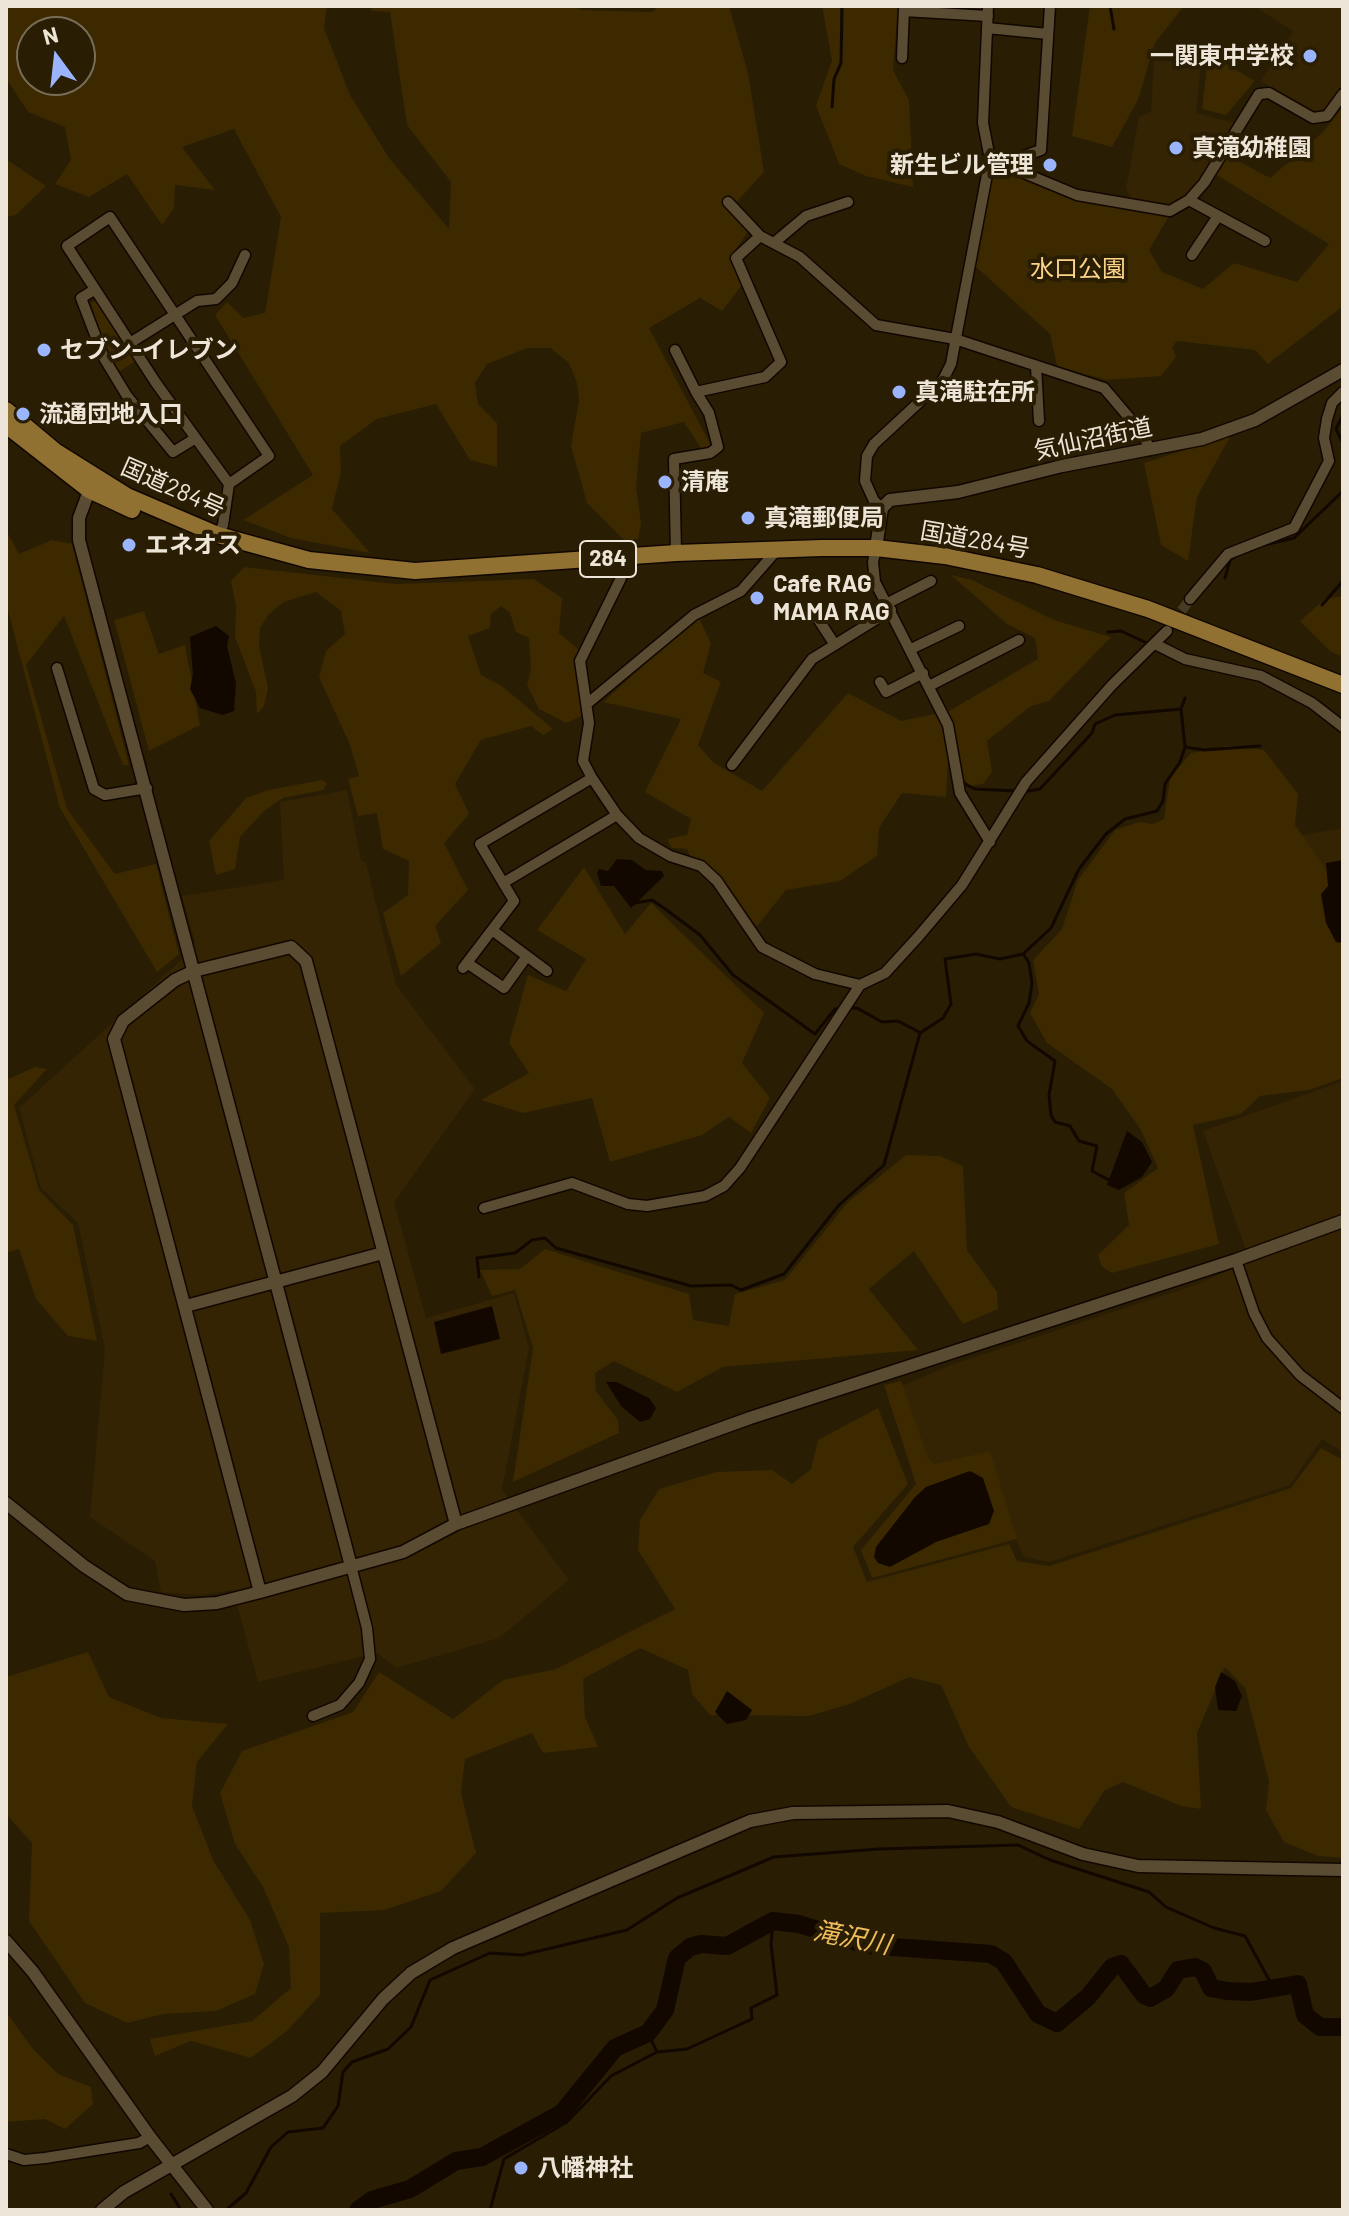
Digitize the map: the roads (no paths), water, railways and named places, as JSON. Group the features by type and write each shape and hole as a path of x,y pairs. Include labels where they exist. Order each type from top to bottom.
{"highway":[{"name":"国道284号","path":"6,410 91,484 258,548 341,564 415,571 676,553 777,550 876,548 945,556 1063,583 1148,609 1343,685"},
{"name":"国道284号","path":"6,425 91,484 178,528 257,556 314,565 341,564"}],"street":[{"path":"1001,164 1041,150 1050,6"},
{"path":"902,58 904,9 988,11 983,123 990,159 951,364 943,380 874,444 867,456 865,481 874,501 882,508 873,562 875,582 948,725 960,793 990,842"},
{"path":"987,28 1048,34"},
{"path":"990,159 1077,195 1170,211 1189,200 1204,183 1259,94 1269,93 1313,118 1327,116 1343,94"},
{"path":"1189,200 1265,241"},
{"path":"728,202 760,236 800,257 876,325 955,339 1104,388 1143,434 1150,450"},
{"path":"775,242 806,216 848,202"},
{"path":"1192,255 1218,216"},
{"path":"218,535 223,525 229,484 130,343 67,246 110,217 269,456 229,484"},
{"path":"696,392 765,377 781,362 736,258 760,236"},
{"path":"130,343 197,301 216,299 241,270 245,255"},
{"path":"94,290 81,298 104,358 127,396 173,452 196,438"},
{"path":"675,350 709,413 718,447 710,453 674,459 676,553"},
{"path":"1036,366 1039,421"},
{"name":"気仙沼街道","path":"882,508 900,497 936,497 1062,466 1231,431 1343,370"},
{"path":"1190,599 1228,554 1294,528 1329,461 1324,438 1327,419 1332,403 1343,392"},
{"path":"91,484 79,518 79,540 367,1628 370,1659 359,1683 340,1705 313,1716"},
{"path":"588,703 694,615 741,591 777,550"},
{"path":"622,558 621,578 580,661 588,703 583,761 592,778 617,815 639,838 670,856 701,866 717,881 762,947 815,974 860,985"},
{"path":"732,765 812,659 931,581"},
{"path":"811,608 835,645"},
{"path":"911,649 959,626"},
{"path":"484,1208 572,1183 628,1204 647,1206 705,1196 724,1186 740,1168 860,985 885,973 918,937 962,885 1026,782 1057,745 1167,631"},
{"path":"929,686 1019,640"},
{"path":"1155,644 1185,659 1261,676 1312,703 1343,727"},
{"path":"57,668 94,789 105,795 147,788"},
{"path":"880,682 886,692 923,673"},
{"path":"527,956 504,988 465,965 514,901 480,844 592,778"},
{"path":"503,883 617,815"},
{"path":"492,930 547,971"},
{"path":"260,1592 114,1039 123,1021 175,980 194,971 291,947 306,961 456,1524"},
{"path":"6,1503 84,1566 127,1594 184,1605 217,1603 403,1552 456,1524 750,1418 1236,1260 1343,1221"},
{"path":"186,1306 383,1253"},
{"path":"1236,1260 1254,1313 1267,1338 1300,1375 1343,1408"},
{"path":"102,2210 124,2192 292,2096 322,2072 383,1999 411,1973 453,1948 750,1821 793,1813 948,1811 998,1822 1083,1854 1138,1866 1343,1870"},
{"path":"6,1941 42,1984 150,2137 207,2210"},
{"path":"6,2154 24,2160 45,2158 139,2143 150,2137"}],"waterway":[{"path":"832,107 834,79 841,63 842,6"},
{"path":"1110,6 1114,29"},
{"path":"1343,415 1336,429 1343,443"},
{"path":"1264,545 1294,538 1343,491"},
{"path":"1225,578 1230,560 1238,555"},
{"path":"1322,605 1343,581"},
{"path":"1108,632 1121,631 1149,644"},
{"path":"1158,651 1177,660"},
{"path":"1185,698 1181,709 1185,747 1204,750 1260,746"},
{"path":"1023,792 1040,789 1092,733 1095,724 1115,715 1181,709"},
{"path":"479,1277 477,1258 515,1253 532,1240 545,1238 556,1248 691,1286 731,1285 741,1290 784,1274 839,1205 884,1165 920,1033 943,1018 951,1004 945,959 976,954 1000,959 1023,954 1051,928 1079,869 1106,834 1125,819 1157,811 1163,801 1165,784 1180,762 1185,747"},
{"path":"961,782 975,789 1016,791"},
{"path":"635,903 652,900 668,911 700,935 733,975 815,1034 835,1009 841,1009"},
{"path":"1024,955 1029,963 1032,983 1029,1003 1018,1026 1027,1041 1055,1061 1049,1095 1051,1115 1055,1122 1070,1126 1079,1141 1097,1146 1092,1171 1109,1180"},
{"path":"849,1008 857,1008 882,1022 898,1021 919,1032"},
{"path":"226,2210 246,2193 271,2147 288,2132 323,2128 338,2106 343,2072 352,2062 388,2049 411,2027 430,1980 490,1953 522,1955 627,1930 677,1898 774,1857 879,1849 1018,1845 1050,1860 1149,1892 1166,1907 1214,1928 1245,1936 1273,1987"},
{"path":"490,2210 504,2159 567,2122 611,2076 657,2052 687,2049 752,2019 751,2008 777,1995 771,1944 773,1921"},
{"name":"滝沢川","path":"358,2210 372,2200 410,2189 456,2161 482,2157 562,2113 615,2048 648,2033 665,2010 677,1958 690,1947 701,1944 727,1946 773,1921 799,1924 866,1945 991,1954 1004,1962 1038,2014 1057,2023 1088,1997 1112,1967 1121,1964 1144,1995 1150,1998 1166,1989 1178,1970 1195,1967 1203,1971 1211,1988 1227,1991 1251,1992 1298,1984 1305,2015 1320,2027 1343,2027"},
{"path":"648,2033 657,2052"},
{"path":"1343,2170 1343,2202"},
{"path":"171,2194 181,2210"}],"tunnel":[{"path":"1173,623 1190,599"}],"place":[{"name":"一関東中学校","path":"1310,56"},
{"name":"真滝幼稚園","path":"1176,148"},
{"name":"新生ビル管理","path":"1050,165"},
{"name":"セブン-イレブン","path":"44,350"},
{"name":"真滝駐在所","path":"899,392"},
{"name":"流通団地入口","path":"23,414"},
{"name":"清庵","path":"665,482"},
{"name":"真滝郵便局","path":"748,518"},
{"name":"エネオス","path":"129,545"},
{"name":"Cafe RAG MAMA RAG","path":"757,598"},
{"name":"八幡神社","path":"521,2168"}],"park label":[{"name":"水口公園","path":"1078,269"}]}
